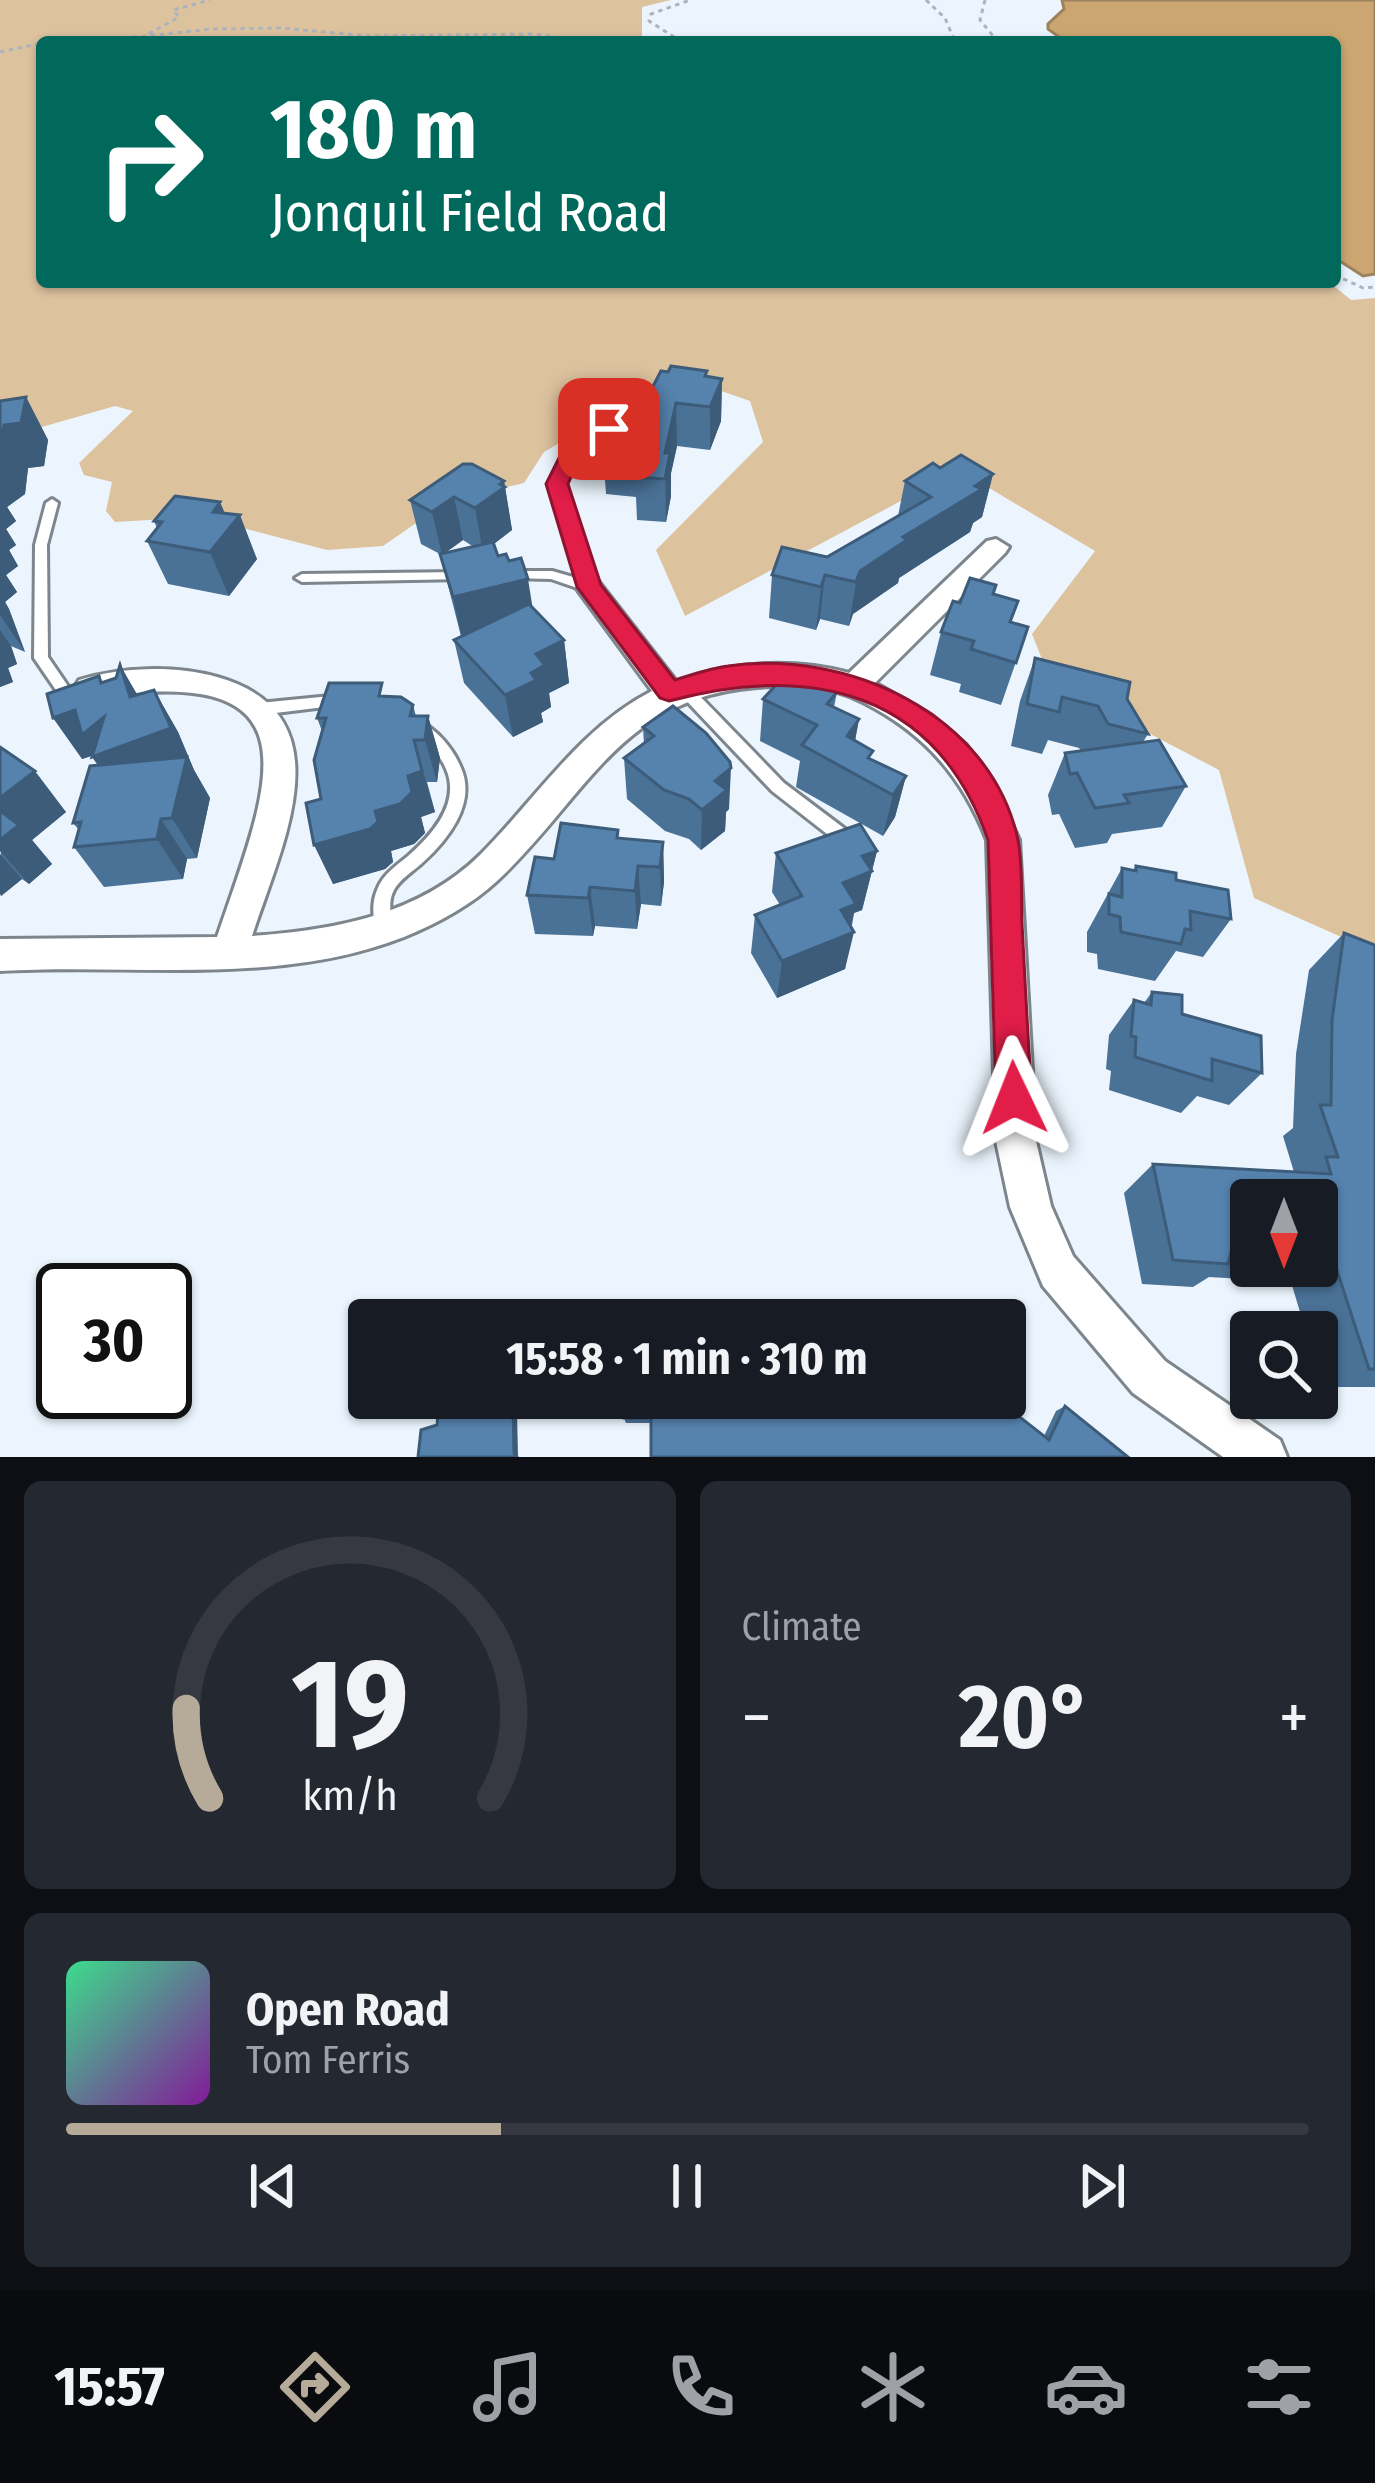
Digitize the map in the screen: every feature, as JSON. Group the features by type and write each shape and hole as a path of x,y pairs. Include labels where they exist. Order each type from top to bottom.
{"street":[{"path":"855,685 996,547"},
{"path":"590,587 675,689"},
{"path":"0,955 323,945 383,930 438,906 484,872 592,751 628,718 675,689 729,675 798,674 855,685 911,713 956,750 987,796 1003,840 1016,1141 1031,1207 1058,1271 1149,1377 1263,1457"},
{"path":"65,692 162,678 215,685 259,709 281,751 280,780 230,950"}],"lane":[{"path":"590,587 557,484 567,463 635,409"},
{"path":"52,503 41,545 41,658 65,692"},
{"path":"302,578 552,575 590,587"},
{"path":"675,689 778,787 860,850"},
{"path":"259,709 355,699"},
{"path":"383,930 382,896 392,878 440,835 452,813 458,783 457,764 447,749 397,710"}],"path":[{"path":"146,36 179,17 173,10 209,0"},
{"path":"673,36 650,21 651,14 690,0"},
{"path":"926,0 945,18 952,36"},
{"path":"985,0 980,20 993,36"},
{"path":"158,36 281,28 369,36 549,36"},
{"path":"0,52 36,44"},
{"path":"1341,278 1363,288 1375,287"}],"shaded area":[{"path":"0,0 671,0 642,7 642,36 36,36 36,288 1336,288 1351,300 1375,298 1375,952 1254,898 1219,770 1051,682 1032,634 1095,551 959,470 685,616 656,550 763,442 750,401 675,375 544,452 524,483 448,501 383,546 327,550 200,517 115,522 106,511 112,482 84,475 79,463 133,411 115,406 0,439"},
{"path":"1062,0 1375,0 1375,274 1363,276 1341,262 1341,36 1058,36 1048,24 1064,9"}],"building":[{"path":"671,366 707,371 705,376 722,379 710,407 676,403 665,453 670,453 665,479 635,477 641,454 603,451 616,413 638,415 661,371 668,372"},
{"path":"26,397 21,423 4,425 0,448 0,401"},
{"path":"961,455 993,474 975,486 982,489 903,537 907,540 860,571 856,582 825,575 821,587 772,575 782,547 827,557 931,497 905,481 933,463 940,468"},
{"path":"463,464 504,481 500,484 505,487 475,508 454,497 432,512 410,500"},
{"path":"175,496 220,502 213,512 240,515 210,552 147,541 162,522 154,521"},
{"path":"493,542 498,556 506,554 509,561 521,558 528,579 453,597 440,554"},
{"path":"970,578 996,585 993,594 1018,601 1010,622 1028,627 1016,663 971,649 974,641 941,632 953,601 960,603"},
{"path":"529,604 564,640 536,654 545,665 531,673 536,680 505,695 454,640"},
{"path":"1035,658 1130,682 1127,699 1148,734 1108,724 1098,706 1062,697 1059,712 1027,704"},
{"path":"120,665 130,697 154,690 171,728 92,757 104,717 82,735 75,710 53,718 47,694 99,676 101,683 116,678"},
{"path":"790,670 837,692 827,704 859,719 847,736 873,751 868,758 906,776 893,795 802,745 817,725 763,699"},
{"path":"329,683 382,683 379,696 401,697 413,705 410,716 428,716 425,740 414,740 422,771 408,776 412,792 400,804 375,811 378,822 370,829 314,845 306,803 321,799 314,760 326,718 317,718"},
{"path":"673,706 706,733 730,762 731,768 715,781 727,790 702,810 689,799 664,790 624,758 654,736 643,727"},
{"path":"1159,740 1186,786 1124,795 1129,803 1095,808 1077,773 1070,774 1065,753"},
{"path":"0,747 35,771 0,798"},
{"path":"187,757 172,818 161,819 157,839 74,847 81,822 73,823 90,766"},
{"path":"0,811 19,825 0,840"},
{"path":"561,823 618,830 617,838 663,842 660,867 638,866 635,891 590,887 588,898 527,895 535,857 554,859"},
{"path":"860,824 877,851 862,856 872,871 843,883 856,904 841,910 854,932 782,961 755,915 802,896 776,853"},
{"path":"1136,866 1228,890 1231,919 1190,911 1191,930 1185,929 1181,944 1121,932 1120,917 1109,914 1109,894 1122,897 1122,868 1136,871"},
{"path":"1344,933 1375,945 1375,1369 1369,1369 1338,1273 1338,1179 1230,1179 1228,1264 1173,1260 1153,1164 1331,1174 1326,1157 1338,1157 1320,1105 1331,1105 1332,1020"},
{"path":"1152,992 1182,995 1182,1014 1261,1036 1262,1073 1212,1059 1212,1081 1135,1057 1136,1037 1131,1036 1134,1000 1151,1005"},
{"path":"1065,1406 1128,1457 651,1457 651,1419 1022,1419 1049,1440"},
{"path":"438,1419 513,1419 517,1457 418,1457 421,1430 437,1425"}],"route":[{"path":"609,429 567,463 557,484 590,587 669,692 729,675 798,674 855,685 911,713 956,750 987,796 1003,840 1014,1098"}]}
